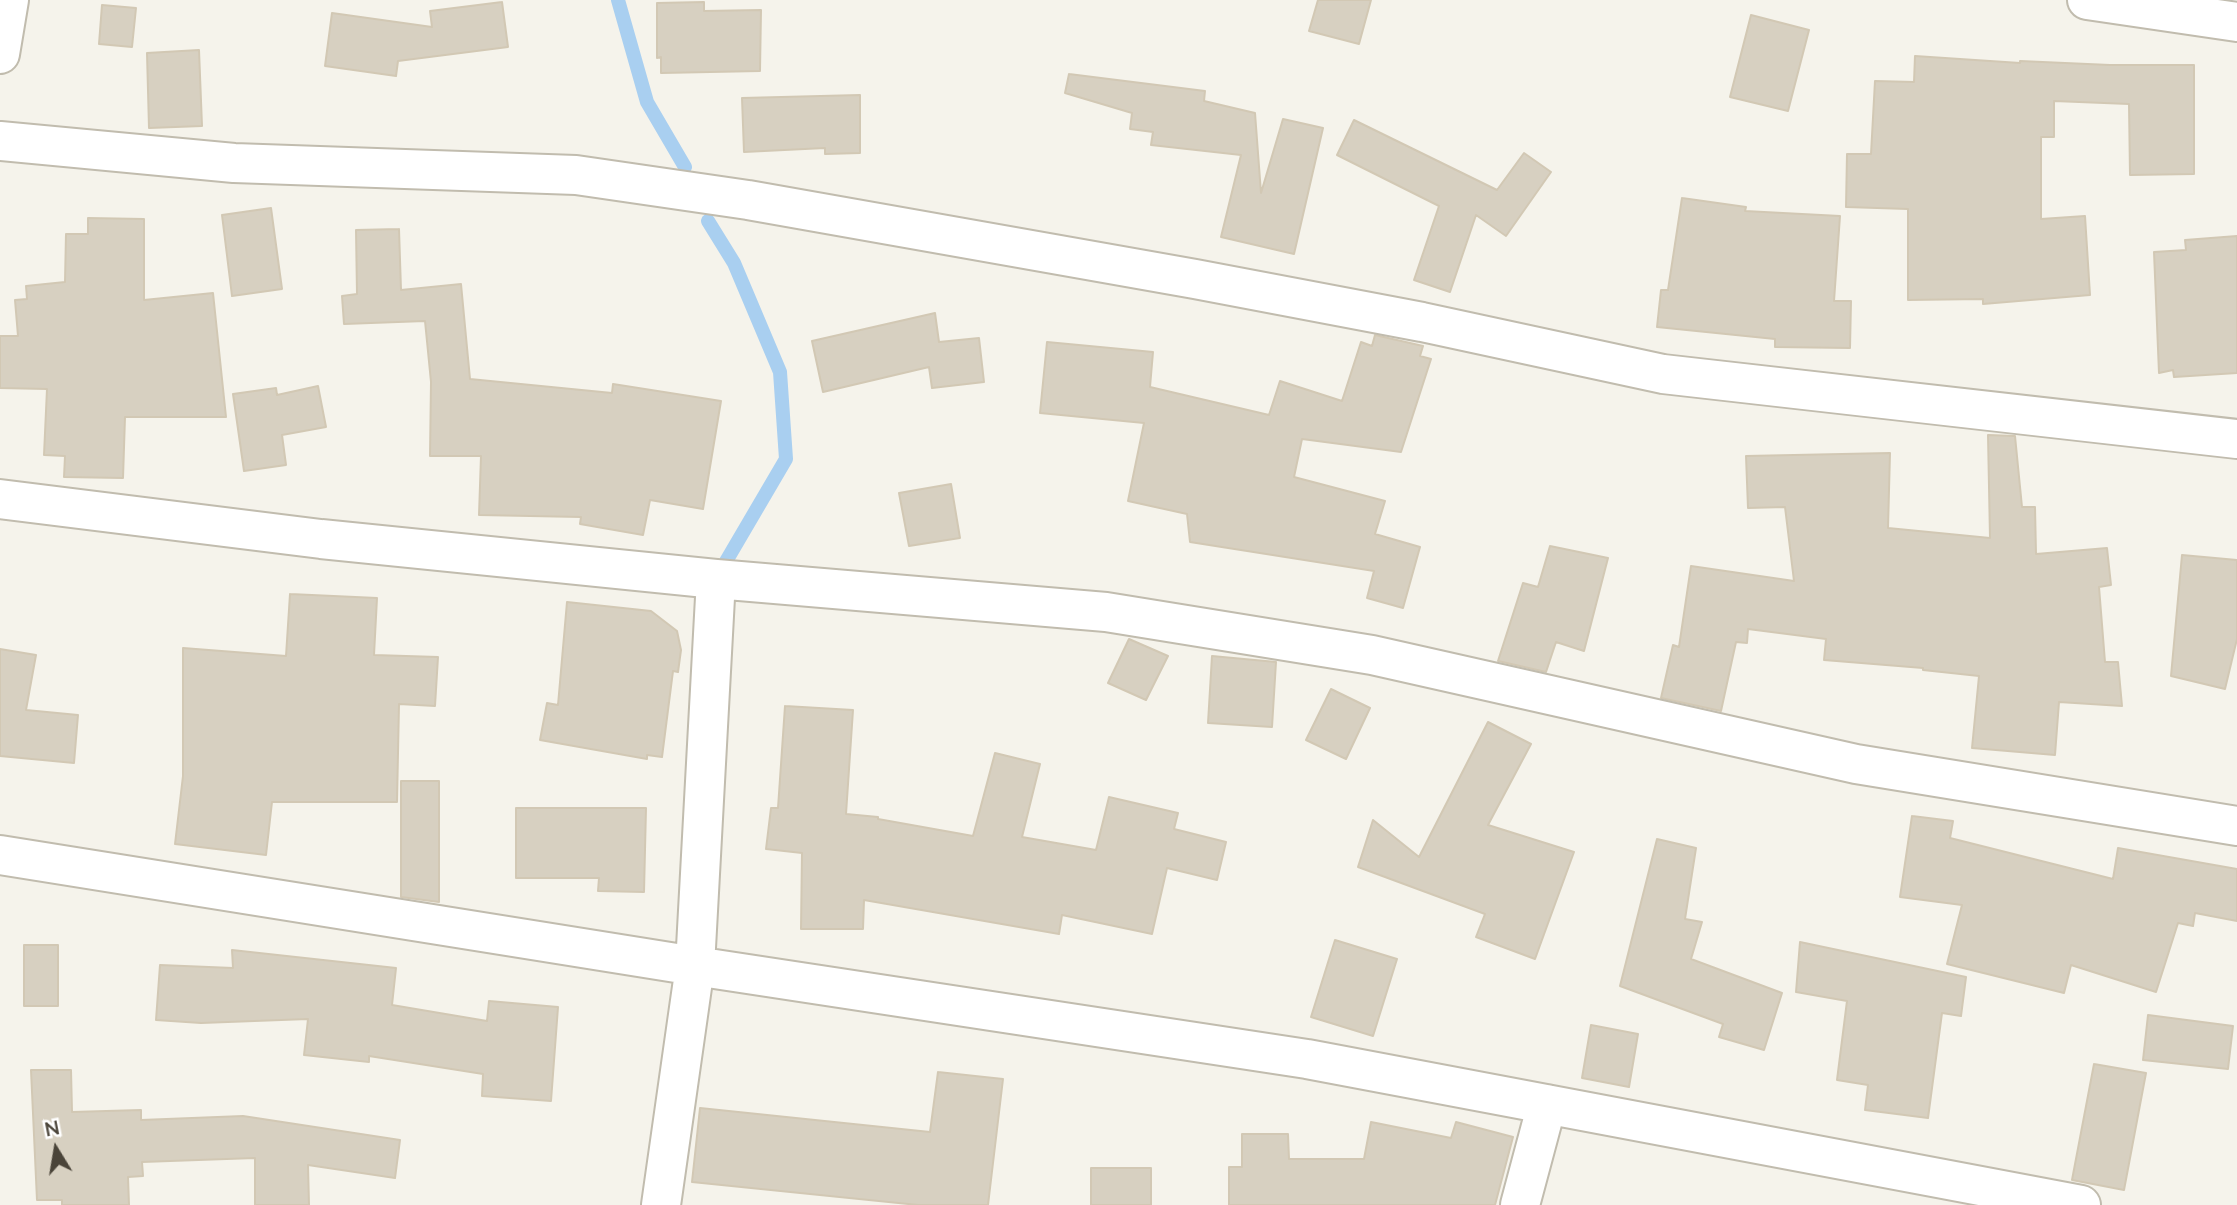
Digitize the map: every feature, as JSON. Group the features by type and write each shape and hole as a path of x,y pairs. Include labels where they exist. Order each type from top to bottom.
{"street":[{"path":"0,54 9,0"},
{"path":"2087,0 2237,22"},
{"path":"0,141 234,163 576,175 748,200 1195,279 1422,322 1663,374 2237,439"},
{"path":"0,499 320,539 716,579 1119,614 1372,655 1856,764 2237,826"},
{"path":"661,1205 695,966 716,579"},
{"path":"0,855 695,966 1307,1059 2081,1205"},
{"path":"1520,1205 1547,1104"}],"building":[{"path":"1318,0 1371,0 1359,44 1309,31"},
{"path":"502,2 508,47 398,61 396,76 325,66 332,13 432,27 430,11"},
{"path":"704,2 704,11 761,10 760,71 661,73 661,57 657,58 657,3"},
{"path":"102,5 136,8 132,47 99,44"},
{"path":"1751,15 1809,30 1788,111 1730,97"},
{"path":"199,50 202,126 149,128 147,53"},
{"path":"1915,56 2020,63 2194,65 2194,174 2130,175 2129,104 2054,101 2054,137 2041,137 2041,219 2085,216 2090,295 1983,304 1983,299 1908,300 1908,209 1846,207 1847,154 1871,154 1875,81 1914,82"},
{"path":"1069,74 1205,91 1204,101 1255,113 1261,193 1283,119 1323,128 1294,254 1221,237 1241,155 1151,145 1153,132 1130,129 1132,113 1065,93"},
{"path":"860,95 860,153 825,154 825,148 744,152 742,98"},
{"path":"1354,120 1497,190 1524,153 1551,172 1506,236 1476,215 1450,292 1414,280 1439,206 1337,155"},
{"path":"1682,198 1746,207 1745,211 1840,216 1834,301 1851,301 1850,348 1775,347 1775,339 1657,327 1661,290 1668,290"},
{"path":"271,208 282,289 232,296 222,215"},
{"path":"88,218 144,219 144,300 213,293 226,417 125,417 123,478 64,477 65,456 44,455 47,389 0,388 0,336 18,336 15,300 27,299 26,286 65,282 66,234 88,234"},
{"path":"399,229 401,290 461,284 470,379 612,393 613,384 721,401 703,509 650,500 643,535 580,524 581,517 479,515 481,456 430,456 431,382 425,321 344,324 342,296 357,294 356,230"},
{"path":"2237,236 2237,373 2174,377 2173,370 2159,373 2154,252 2186,250 2185,240"},
{"path":"935,313 939,342 979,338 984,382 932,388 929,367 823,392 812,341"},
{"path":"1375,335 1423,346 1420,356 1431,359 1401,452 1302,439 1294,477 1385,501 1375,534 1420,547 1403,608 1367,598 1374,571 1190,542 1187,514 1128,501 1144,423 1040,413 1047,342 1153,352 1150,387 1269,415 1280,381 1342,401 1361,342 1372,346"},
{"path":"318,386 326,427 282,435 286,465 244,471 233,394 276,388 277,395"},
{"path":"1988,435 2015,436 2022,507 2035,507 2036,554 2107,548 2111,585 2099,587 2105,662 2118,662 2122,706 2059,702 2055,755 1972,748 1979,676 1923,668 1824,660 1826,639 1748,629 1747,643 1736,642 1721,711 1661,698 1673,645 1679,647 1691,566 1794,581 1785,507 1748,508 1746,456 1890,453 1888,528 1990,538"},
{"path":"951,484 960,538 909,546 899,493"},
{"path":"1550,546 1608,558 1584,651 1556,642 1546,672 1498,661 1523,583 1538,587"},
{"path":"2182,555 2237,560 2237,639 2225,689 2171,676"},
{"path":"290,594 377,598 374,655 438,657 435,706 399,704 397,802 272,802 266,855 175,844 183,776 183,648 286,656"},
{"path":"567,602 651,611 677,631 681,650 678,672 673,671 662,757 647,755 647,759 540,740 547,703 558,705"},
{"path":"1129,639 1168,656 1146,700 1108,683"},
{"path":"0,649 36,655 26,710 78,715 74,763 0,756"},
{"path":"1212,656 1276,662 1272,727 1208,723"},
{"path":"1331,689 1370,708 1346,759 1306,740"},
{"path":"785,706 853,710 846,814 878,817 973,836 995,753 1040,764 1022,837 1096,850 1109,797 1178,813 1174,829 1226,842 1217,880 1167,868 1152,934 1062,915 1059,934 864,900 863,929 801,929 802,853 766,849 771,808 778,808"},
{"path":"1488,722 1531,744 1488,825 1574,852 1535,959 1476,937 1485,914 1358,867 1373,820 1419,857"},
{"path":"401,781 439,781 439,902 401,897"},
{"path":"516,808 646,808 644,892 598,891 599,878 516,878"},
{"path":"1912,816 1953,821 1950,838 2113,879 2118,848 2237,869 2237,921 2195,913 2193,926 2178,923 2156,992 2071,965 2064,993 1947,964 1962,905 1900,897"},
{"path":"1657,839 1696,848 1685,919 1702,922 1691,959 1782,993 1764,1050 1719,1037 1723,1024 1620,986"},
{"path":"1335,940 1397,959 1373,1036 1311,1017"},
{"path":"1800,942 1966,977 1961,1016 1942,1013 1928,1118 1865,1110 1868,1085 1837,1080 1847,1001 1796,992"},
{"path":"24,945 58,945 58,1006 24,1006"},
{"path":"232,950 396,968 392,1005 487,1021 489,1001 558,1007 551,1101 482,1096 483,1074 369,1056 369,1062 304,1055 308,1019 201,1023 156,1020 160,965 233,968"},
{"path":"2148,1015 2233,1026 2228,1069 2143,1060"},
{"path":"1591,1025 1638,1034 1629,1087 1582,1078"},
{"path":"2094,1064 2146,1073 2124,1190 2072,1180"},
{"path":"31,1070 71,1070 72,1112 141,1110 141,1120 243,1116 400,1140 395,1178 308,1165 309,1205 255,1205 255,1158 142,1162 143,1176 128,1177 129,1205 62,1205 62,1200 37,1200"},
{"path":"938,1072 1003,1079 988,1205 918,1205 692,1182 700,1108 930,1132"},
{"path":"1371,1122 1451,1138 1456,1122 1513,1137 1495,1205 1229,1205 1229,1167 1242,1167 1242,1134 1288,1134 1289,1159 1364,1159"},
{"path":"1091,1168 1151,1168 1151,1205 1091,1205"}],"waterway":[{"path":"618,0 647,102 685,167"},
{"path":"708,221 734,263 780,372 786,459 718,575"}]}
